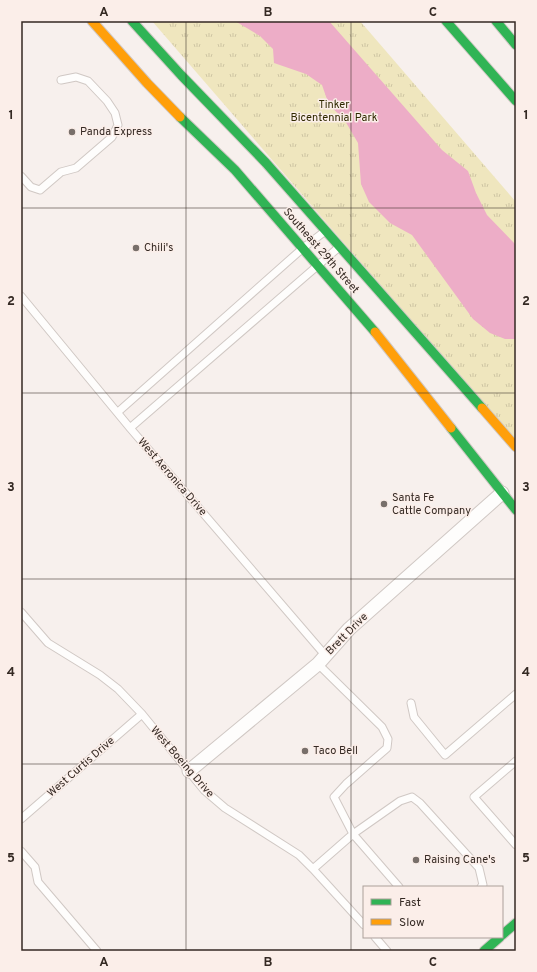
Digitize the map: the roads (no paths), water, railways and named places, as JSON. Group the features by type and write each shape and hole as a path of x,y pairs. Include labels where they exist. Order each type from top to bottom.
{"main road":[{"name":"Southeast 29th Street","path":"92,21 147,83 188,125 236,170 382,340 516,510"},
{"name":"Southeast 29th Street","path":"132,21 181,76 266,163 516,447"},
{"path":"446,21 516,101"},
{"path":"496,21 516,44"},
{"path":"503,934 516,923"},
{"path":"484,951 499,938"}],"street":[{"name":"Brett Drive","path":"189,771 322,660 349,629 502,493"}],"lane":[{"path":"21,176 31,187 40,190 61,172 76,168 112,137 118,125 115,113 107,101 88,81 76,77 61,80"},
{"path":"118,412 325,230"},
{"path":"130,428 340,247"},
{"name":"West Aeronica Drive","path":"21,296 322,660 382,727 388,739 387,748 346,784 334,797 353,834"},
{"name":"West Boeing Drive","path":"21,612 48,643 100,675 118,689 142,714 204,790 225,808 299,855 363,924"},
{"path":"411,703 414,717 446,755 516,694"},
{"name":"West Curtis Drive","path":"21,819 142,714"},
{"path":"516,761 474,797 516,845"},
{"path":"313,869 353,834 400,801 412,797 420,803 479,868 482,886"},
{"path":"353,834 398,886"},
{"path":"21,851 35,867 38,882 97,951"},
{"path":"376,938 388,951"}],"place":[{"name":"Panda Express","path":"72,132"},
{"name":"Chili's","path":"136,248"},
{"name":"Santa Fe Cattle Company","path":"384,504"},
{"name":"Taco Bell","path":"305,751"},
{"name":"Raising Cane's","path":"416,860"}],"park label":[{"name":"Tinker Bicentennial Park","path":"334,111"}]}
